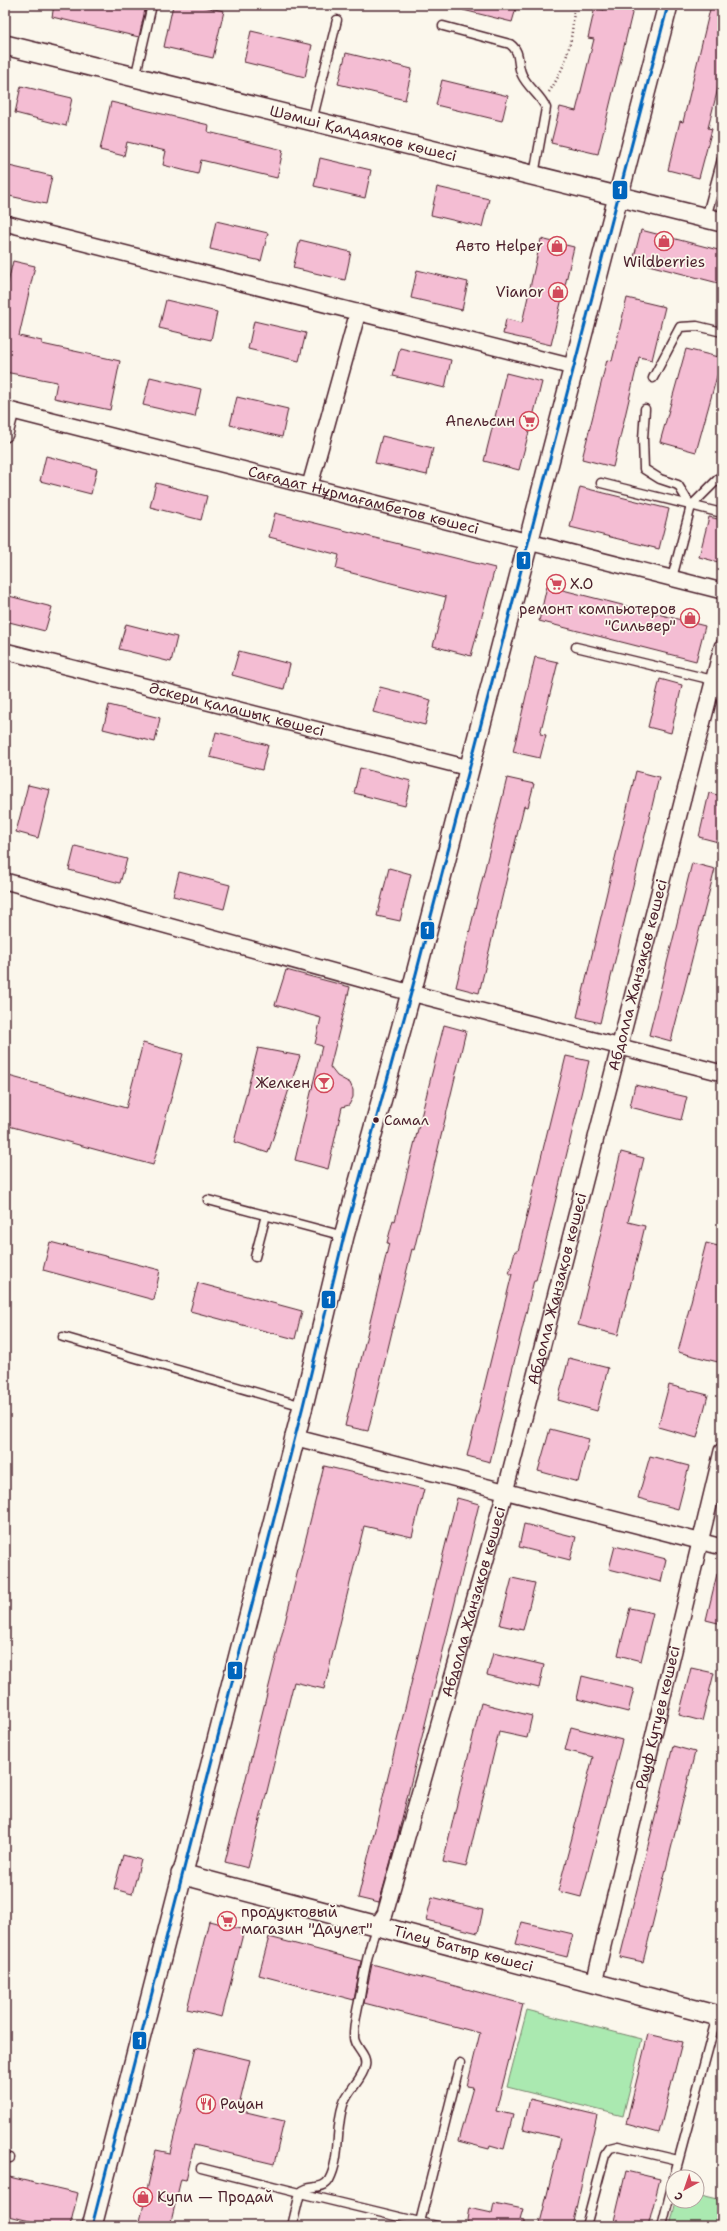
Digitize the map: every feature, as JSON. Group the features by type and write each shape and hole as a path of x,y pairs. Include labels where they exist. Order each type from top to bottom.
{"street":[{"path":"92,2226 181,1874 303,1406 344,1236 410,993 668,5"},
{"name":"Шәмші Қалдаяқов көшесі","path":"5,45 714,220"},
{"path":"5,223 573,367"},
{"path":"310,485 358,312"},
{"path":"5,434 8,410"},
{"name":"Сағадат Нұрмағамбетов көшесі","path":"8,410 722,590"},
{"name":"Абдолла Жанзақов көшесі","path":"377,1926 385,1914 505,1492 712,680 722,647"},
{"name":"Әскери қалашық көшесі","path":"5,650 469,768"},
{"path":"5,881 410,993 619,1048 722,1073"},
{"path":"294,1437 722,1547"},
{"name":"Рауф Кутуев көшесі","path":"594,1983 699,1541 722,1451"},
{"name":"Тілеу Батыр көшесі","path":"181,1874 719,2017"}],"lane":[{"path":"135,78 152,5"},
{"path":"312,121 337,20"},
{"path":"443,26 510,44 519,54 521,73 527,83 543,100 546,108 534,175"},
{"path":"714,220 722,159"},
{"path":"653,378 680,327 697,326 722,332"},
{"path":"645,409 643,439 644,469 660,479 678,485 691,506"},
{"path":"672,578 691,506 722,475"},
{"path":"601,483 722,513"},
{"path":"576,647 712,680"},
{"path":"208,1200 344,1236"},
{"path":"255,1257 266,1215"},
{"path":"63,1337 303,1406"},
{"path":"292,2226 300,2193 304,2189 318,2188 329,2180 334,2165 342,2108 346,2096 362,2074 366,2065 364,2057 354,2038 370,1945 377,1926"},
{"path":"676,2169 719,2017"},
{"path":"420,2222 460,2063"},
{"path":"586,2226 605,2155 610,2148 618,2146 678,2160"},
{"path":"201,2168 437,2226"},
{"path":"662,2226 666,2209"}],"path":[{"path":"543,100 561,74 573,33 574,5"}],"green space":[{"path":"527,2010 642,2039 623,2116 507,2087"},
{"path":"705,2197 722,2201 722,2226 670,2226 674,2209 705,2209"}],"building":[{"path":"54,5 146,5 139,37 52,17"},
{"path":"173,5 195,5 224,11 213,58 164,47"},
{"path":"464,5 517,5 512,22 463,10"},
{"path":"605,5 634,5 598,154 551,143 560,107 576,111 594,39 588,38 595,7 604,10"},
{"path":"711,5 722,5 722,72 708,128 712,129 699,178 668,170 680,121 683,122"},
{"path":"251,31 312,45 305,77 244,62"},
{"path":"346,53 412,69 405,100 338,84"},
{"path":"442,80 508,96 502,121 436,105"},
{"path":"21,86 72,98 66,126 15,113"},
{"path":"111,102 209,125 208,132 283,150 277,178 201,160 198,174 163,165 166,151 127,142 124,156 100,150"},
{"path":"320,158 371,170 365,198 314,186"},
{"path":"5,165 52,176 46,204 5,195"},
{"path":"437,187 489,199 482,227 431,215"},
{"path":"216,221 268,233 261,261 210,249"},
{"path":"641,230 722,251 722,284 633,261"},
{"path":"541,239 574,247 551,345 503,334 506,319 522,323"},
{"path":"300,240 351,252 345,280 293,268"},
{"path":"13,261 35,266 19,336 42,341 42,344 120,361 110,410 54,398 57,382 5,372 5,295"},
{"path":"417,270 468,282 462,310 411,298"},
{"path":"627,298 665,307 652,360 639,357 613,467 582,459 607,360 612,361"},
{"path":"166,300 217,312 211,340 159,328"},
{"path":"254,321 306,333 299,361 248,349"},
{"path":"400,348 451,360 445,388 393,376"},
{"path":"686,349 722,358 696,452 660,442"},
{"path":"506,373 542,382 519,470 484,461"},
{"path":"150,377 201,389 195,417 143,405"},
{"path":"237,397 288,409 282,437 230,425"},
{"path":"382,436 433,448 427,475 375,463"},
{"path":"46,456 97,469 91,494 40,481"},
{"path":"156,483 207,496 201,520 150,507"},
{"path":"580,487 669,509 659,549 570,527"},
{"path":"275,513 495,568 471,656 433,646 446,597 336,569 339,555 269,537"},
{"path":"709,517 722,520 722,563 699,557"},
{"path":"547,586 705,626 696,661 539,621"},
{"path":"5,595 52,607 45,631 5,621"},
{"path":"126,624 177,637 171,662 119,649"},
{"path":"239,651 290,664 284,689 232,675"},
{"path":"535,657 558,662 540,734 546,735 540,758 513,752"},
{"path":"660,679 682,685 671,733 648,727"},
{"path":"380,687 431,700 425,725 373,712"},
{"path":"109,705 160,718 155,742 103,729"},
{"path":"216,732 268,745 262,770 210,757"},
{"path":"360,768 411,781 405,806 354,793"},
{"path":"636,771 659,777 600,1023 577,1017"},
{"path":"507,778 534,784 528,807 524,806 479,993 456,987"},
{"path":"28,785 50,790 38,838 16,832"},
{"path":"709,793 722,796 722,843 699,837"},
{"path":"75,846 127,859 120,883 69,870"},
{"path":"692,863 715,869 671,1041 649,1035"},
{"path":"389,868 411,874 400,921 377,916"},
{"path":"179,872 230,885 224,909 173,896"},
{"path":"286,970 350,987 330,1067 337,1076 350,1083 353,1090 353,1097 349,1105 342,1107 328,1169 295,1160 322,1046 315,1044 321,1018 275,1005"},
{"path":"444,1025 466,1031 414,1250 412,1249 368,1431 345,1426 389,1243 387,1243 393,1220 395,1221"},
{"path":"143,1043 183,1054 153,1165 5,1125 5,1075 126,1108"},
{"path":"258,1048 300,1056 268,1153 234,1142"},
{"path":"566,1056 589,1061 542,1257 536,1280 534,1280 490,1462 467,1456 512,1274 509,1274 515,1251 518,1251"},
{"path":"635,1085 687,1097 681,1120 630,1107"},
{"path":"621,1152 644,1158 628,1222 645,1226 618,1335 578,1325"},
{"path":"50,1242 160,1270 154,1300 43,1270"},
{"path":"706,1243 722,1247 722,1345 718,1362 678,1352"},
{"path":"198,1283 302,1311 295,1339 190,1311"},
{"path":"569,1358 608,1368 597,1411 558,1400"},
{"path":"669,1385 708,1395 697,1438 658,1427"},
{"path":"550,1429 589,1439 578,1482 538,1471"},
{"path":"650,1456 689,1466 678,1509 638,1498"},
{"path":"324,1466 424,1489 412,1537 364,1526 324,1689 294,1682 248,1868 225,1862"},
{"path":"457,1498 479,1504 397,1839 379,1903 358,1898"},
{"path":"524,1524 576,1537 570,1560 519,1547"},
{"path":"615,1546 666,1559 661,1582 609,1569"},
{"path":"717,1574 722,1575 722,1624 706,1620"},
{"path":"512,1578 535,1583 523,1630 500,1625"},
{"path":"630,1608 653,1613 641,1661 618,1655"},
{"path":"493,1653 544,1665 539,1688 487,1675"},
{"path":"691,1668 714,1673 702,1721 679,1715"},
{"path":"582,1676 634,1689 628,1712 577,1699"},
{"path":"481,1703 532,1716 527,1738 499,1732 466,1867 443,1862"},
{"path":"571,1727 622,1740 581,1897 558,1891 593,1757 565,1750"},
{"path":"673,1746 695,1752 643,1962 620,1957"},
{"path":"123,1855 141,1860 132,1894 114,1889"},
{"path":"432,1897 483,1910 478,1933 426,1920"},
{"path":"209,1921 244,1930 222,2017 187,2009"},
{"path":"522,1922 573,1934 567,1957 516,1944"},
{"path":"269,1937 361,1961 354,2000 259,1975"},
{"path":"372,1964 523,2004 496,2111 513,2115 504,2149 490,2145 489,2149 458,2141 473,2087 467,2086 480,2033 364,2003"},
{"path":"648,2034 682,2042 659,2133 626,2124"},
{"path":"196,2047 250,2060 238,2110 284,2121 274,2164 194,2145 186,2180 181,2179 170,2226 139,2226 156,2150 170,2153"},
{"path":"530,2099 597,2115 572,2226 552,2226 540,2223 561,2138 523,2129"},
{"path":"626,2171 660,2179 648,2226 613,2226"},
{"path":"5,2176 78,2193 70,2226 50,2226 5,2215"},
{"path":"494,2203 523,2209 520,2219 524,2220 524,2226 466,2226 469,2208 492,2213"}],"transit line":[{"name":"1","path":"92,2226 303,1406 344,1236 411,993 668,5"}],"place":[{"name":"Wildberries","path":"664,241"},
{"name":"Авто Helper","path":"557,246"},
{"name":"Vianor","path":"558,292"},
{"name":"Апельсин","path":"529,421"},
{"name":"X.O","path":"556,584"},
{"name":"ремонт компьютеров \"Сильвер\"","path":"690,618"},
{"name":"Желкен","path":"324,1083"},
{"name":"Самал","path":"376,1120"},
{"name":"продуктовый магазин \"Даулет\"","path":"227,1921"},
{"name":"Рауан","path":"206,2104"},
{"name":"Купи — Продай","path":"143,2197"}]}
